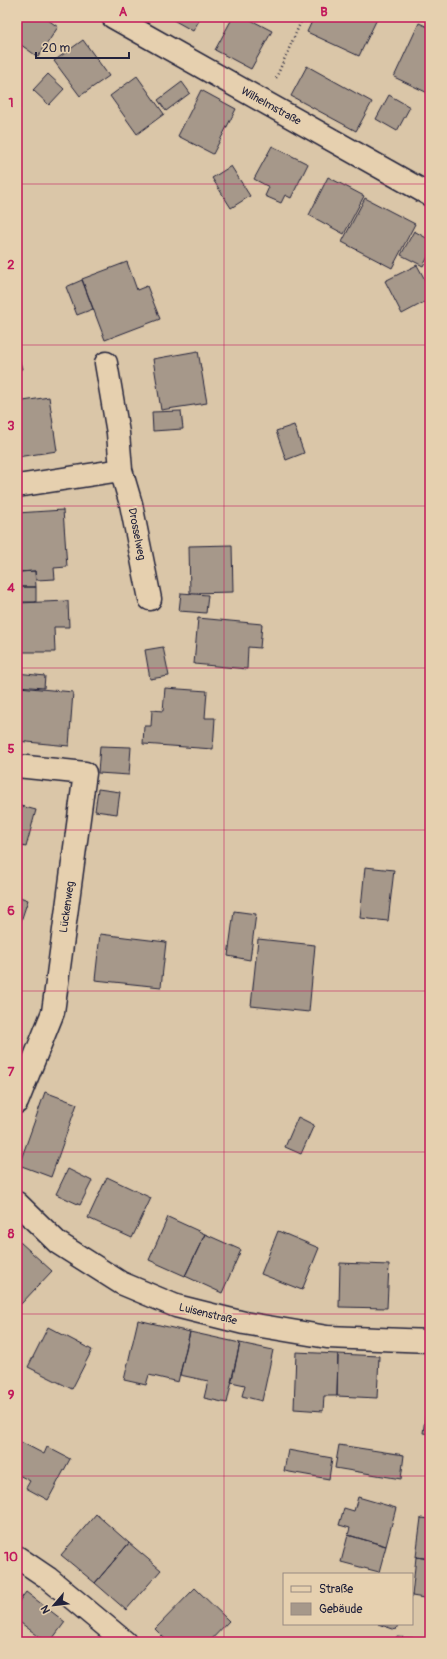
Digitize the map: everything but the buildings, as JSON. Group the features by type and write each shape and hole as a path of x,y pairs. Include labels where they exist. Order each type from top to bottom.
{"street":[{"name":"Wilhelmstraße","path":"113,17 430,195"},
{"name":"Drosselweg","path":"106,363 118,433 121,470 131,504 150,599"},
{"path":"17,486 121,470"},
{"name":"Lückenweg","path":"17,766 85,773 53,1012 17,1102"},
{"name":"Luisenstraße","path":"17,1203 58,1243 120,1283 176,1306 244,1323 327,1337 430,1341"},
{"path":"17,1557 48,1578 125,1642"}],"path":[{"path":"265,102 303,17"}]}
